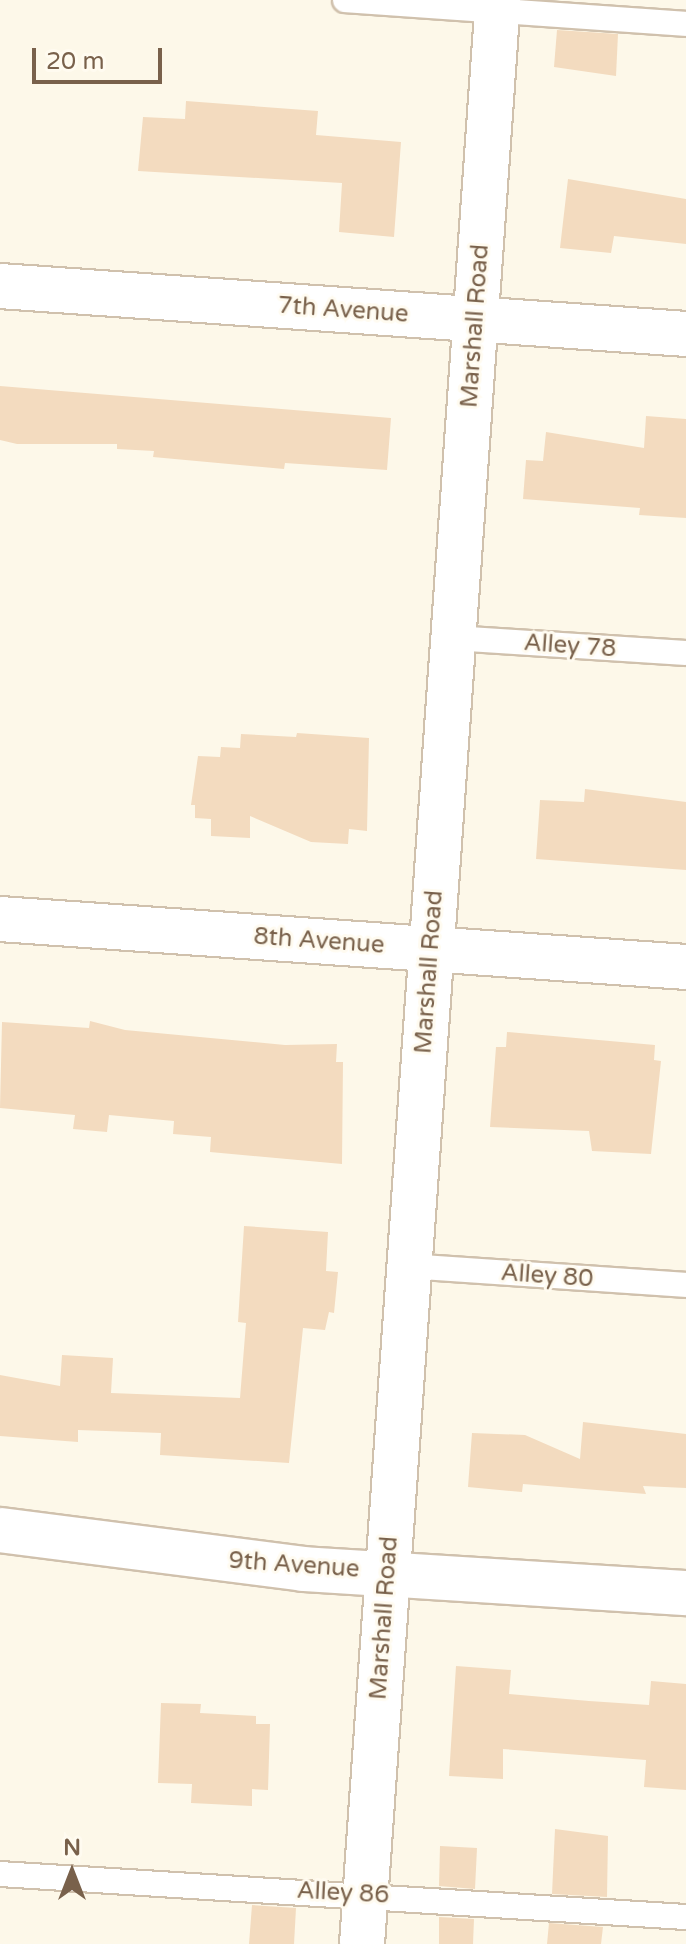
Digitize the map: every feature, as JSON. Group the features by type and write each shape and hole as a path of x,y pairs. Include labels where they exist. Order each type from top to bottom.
{"street":[{"name":"Marshall Road","path":"362,1944 498,5"},
{"name":"7th Avenue","path":"0,286 686,334"},
{"name":"8th Avenue","path":"0,919 686,967"},
{"name":"9th Avenue","path":"0,1530 222,1561 686,1593"}],"lane":[{"path":"345,0 498,5 686,24"},
{"name":"Alley 78","path":"453,638 686,653"},
{"name":"Alley 80","path":"408,1266 686,1285"},
{"name":"Alley 86","path":"0,1874 365,1894 686,1917"}],"building":[{"path":"557,30 618,34 616,76 554,67"},
{"path":"186,101 318,111 316,135 401,142 394,237 339,232 342,183 138,171 143,117 185,119"},
{"path":"568,179 686,199 686,244 614,236 611,253 560,248"},
{"path":"0,386 391,418 387,470 285,463 284,469 153,457 154,451 117,449 117,444 17,444 0,440"},
{"path":"646,416 686,419 686,518 639,515 640,508 523,499 526,460 543,461 546,432 644,448"},
{"path":"297,733 369,738 367,831 349,829 348,844 311,842 250,816 250,838 211,836 211,819 195,818 195,805 191,805 198,756 220,757 221,747 240,748 241,734 296,737"},
{"path":"585,789 686,802 686,870 536,859 540,800 584,802"},
{"path":"90,1021 125,1030 285,1045 337,1044 336,1062 343,1062 342,1164 210,1152 211,1137 173,1134 174,1121 109,1115 107,1132 73,1129 75,1115 0,1108 2,1022 89,1028"},
{"path":"507,1032 655,1045 654,1060 661,1061 651,1154 592,1151 589,1131 490,1127 496,1047 506,1047"},
{"path":"244,1226 328,1232 326,1271 338,1272 334,1313 329,1312 325,1330 303,1328 289,1463 160,1455 161,1433 78,1430 78,1442 0,1436 0,1375 60,1386 62,1355 113,1358 111,1393 240,1398 246,1323 238,1322"},
{"path":"583,1422 686,1434 686,1488 643,1486 646,1494 523,1484 522,1492 468,1487 472,1433 525,1435 580,1459"},
{"path":"456,1666 511,1670 509,1694 589,1701 649,1705 651,1681 686,1684 686,1790 644,1787 646,1760 503,1749 503,1779 449,1776"},
{"path":"161,1703 201,1704 200,1713 256,1716 256,1724 270,1724 268,1790 252,1789 252,1806 191,1803 192,1784 158,1783"},
{"path":"555,1829 608,1836 607,1897 552,1894"},
{"path":"440,1846 477,1848 475,1889 439,1886"},
{"path":"252,1905 296,1908 294,1944 249,1944"},
{"path":"439,1917 474,1919 473,1944 439,1944"},
{"path":"549,1923 603,1927 601,1944 547,1944"}]}
